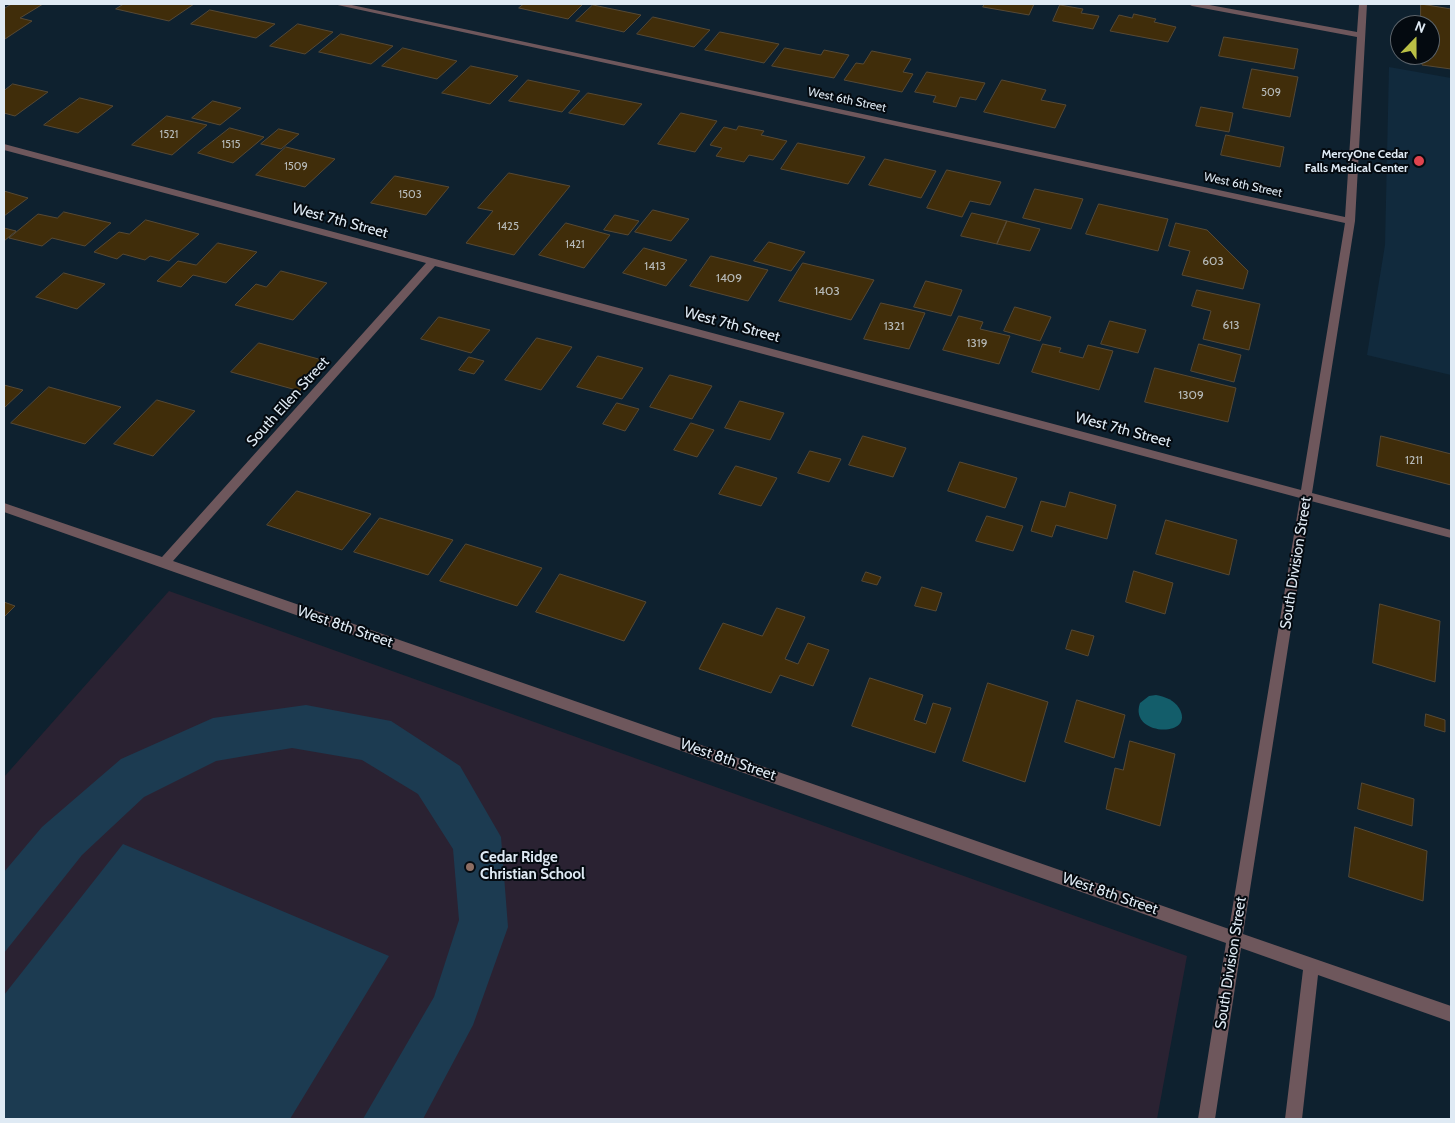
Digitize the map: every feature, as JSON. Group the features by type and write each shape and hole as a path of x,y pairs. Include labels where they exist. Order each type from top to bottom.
{"street":[{"name":"West 6th Street","path":"337,4 1350,221"},
{"path":"1192,4 1362,35"},
{"name":"South Division Street","path":"1206,1119 1350,221 1363,4"},
{"name":"West 7th Street","path":"4,146 1451,534"},
{"name":"South Ellen Street","path":"164,563 434,261"},
{"name":"West 8th Street","path":"4,507 1451,1014"},
{"path":"1293,1119 1311,965"}],"shaded area":[{"name":"MercyOne Cedar Falls Medical Center","path":"1389,67 1451,78 1451,375 1367,355 1385,245"},
{"name":"Cedar Ridge Christian School","path":"169,591 1187,956 1157,1119 4,1119 4,777"},
{"path":"1156,695 1169,699 1177,705 1182,718 1179,725 1171,729 1162,729 1152,727 1144,722 1139,714 1140,703 1149,696"},
{"path":"306,705 391,721 460,766 501,837 508,927 473,1025 423,1119 363,1119 434,997 459,920 453,849 418,794 362,760 292,748 216,761 144,797 82,855 4,953 4,872 42,827 121,759 213,718"},
{"path":"123,844 389,956 290,1119 4,1119 4,995"}],"building":[{"path":"12,4 43,4 20,18 32,21 5,39 4,9"},
{"path":"124,4 194,4 169,21 116,9"},
{"path":"524,4 583,4 568,19 519,8"},
{"path":"985,4 1034,4 1029,15 983,7"},
{"path":"1421,4 1451,9 1451,69 1422,65 1440,65 1440,15 1421,15"},
{"path":"593,5 641,15 624,32 576,21"},
{"path":"1060,5 1083,9 1081,13 1099,16 1093,29 1053,21"},
{"path":"210,10 275,24 256,38 191,24"},
{"path":"1134,14 1156,19 1154,22 1176,27 1168,42 1110,31 1119,15 1132,18"},
{"path":"653,17 710,30 694,47 637,34"},
{"path":"298,24 333,32 305,54 270,46"},
{"path":"720,32 779,44 764,63 705,50"},
{"path":"341,34 393,46 371,64 319,52"},
{"path":"1224,37 1298,49 1294,69 1219,56"},
{"path":"403,48 457,61 437,79 382,66"},
{"path":"785,48 821,55 824,50 849,55 834,78 772,66"},
{"path":"872,51 911,59 903,72 913,74 902,92 844,80 856,63 863,64"},
{"path":"471,66 518,76 490,104 442,93"},
{"path":"1252,69 1298,77 1290,117 1243,108"},
{"path":"927,72 985,83 976,100 960,97 956,107 933,102 936,96 915,92"},
{"path":"528,80 580,91 562,112 509,101"},
{"path":"1002,80 1046,90 1041,100 1066,105 1055,128 984,112"},
{"path":"13,84 48,92 15,116 4,113 4,91"},
{"path":"588,93 642,104 624,125 569,113"},
{"path":"80,98 113,106 78,133 44,125"},
{"path":"213,101 241,108 220,125 192,118"},
{"path":"1201,107 1233,113 1229,132 1196,126"},
{"path":"681,113 717,121 695,152 658,144"},
{"path":"167,116 207,125 172,155 132,145"},
{"path":"739,126 764,131 761,135 787,141 773,160 749,155 744,162 716,156 722,148 710,145 724,127 736,130"},
{"path":"230,128 264,137 233,163 198,153"},
{"path":"279,129 299,134 281,149 261,144"},
{"path":"1226,135 1284,147 1280,167 1221,155"},
{"path":"798,143 865,157 848,184 781,169"},
{"path":"286,147 335,159 305,187 256,175"},
{"path":"885,159 936,171 921,198 869,185"},
{"path":"947,170 1001,182 990,205 970,201 962,217 927,208"},
{"path":"509,173 570,186 514,255 466,243 493,211 478,208"},
{"path":"395,176 449,187 426,215 371,203"},
{"path":"1035,189 1083,199 1071,229 1023,218"},
{"path":"4,191 28,198 4,216"},
{"path":"1099,204 1168,219 1158,251 1086,234"},
{"path":"653,210 689,219 671,241 635,232"},
{"path":"64,212 111,223 85,246 52,238 42,246 9,238 38,214 57,218"},
{"path":"972,213 1007,221 997,244 961,236"},
{"path":"615,215 639,221 628,235 604,230"},
{"path":"146,220 199,234 169,261 150,256 145,260 123,254 117,259 94,252 119,232 129,234"},
{"path":"1007,221 1040,229 1030,251 997,244"},
{"path":"566,223 610,235 584,268 539,255"},
{"path":"1176,223 1207,230 1248,271 1243,289 1182,275 1190,251 1169,246"},
{"path":"4,228 16,231 4,241"},
{"path":"769,242 805,252 791,271 754,261"},
{"path":"218,243 257,252 226,283 193,275 181,287 157,281 178,261 196,265"},
{"path":"644,248 687,260 666,286 623,273"},
{"path":"711,256 768,270 748,301 690,286"},
{"path":"803,263 874,280 851,320 779,301"},
{"path":"281,271 327,283 293,320 235,305 256,284 266,287"},
{"path":"64,273 105,284 77,309 36,297"},
{"path":"926,281 962,290 951,316 914,307"},
{"path":"1197,290 1260,304 1249,350 1203,339 1211,311 1192,306"},
{"path":"881,303 925,313 909,349 864,339"},
{"path":"1015,307 1051,317 1040,341 1004,331"},
{"path":"959,316 983,322 980,329 1010,336 999,364 943,350"},
{"path":"439,317 490,330 471,353 421,339"},
{"path":"1110,321 1146,330 1138,353 1101,344"},
{"path":"537,338 572,347 541,390 505,380"},
{"path":"259,343 326,361 300,391 231,372"},
{"path":"1043,344 1061,348 1059,352 1083,358 1088,345 1113,351 1099,390 1032,372"},
{"path":"1199,344 1241,355 1234,382 1191,371"},
{"path":"598,356 643,368 622,399 577,387"},
{"path":"469,357 484,361 474,374 459,370"},
{"path":"1155,368 1236,388 1228,422 1145,402"},
{"path":"670,375 712,386 692,419 650,407"},
{"path":"4,385 23,390 4,408"},
{"path":"49,387 121,407 85,444 11,423"},
{"path":"157,400 195,411 153,456 114,444"},
{"path":"740,401 784,413 770,440 725,428"},
{"path":"617,403 639,409 625,431 603,424"},
{"path":"691,423 714,430 697,457 674,450"},
{"path":"863,436 906,448 893,477 849,465"},
{"path":"1381,436 1451,454 1451,485 1377,466"},
{"path":"810,451 841,459 829,482 798,473"},
{"path":"960,462 1017,478 1005,508 948,491"},
{"path":"736,466 777,478 761,506 719,494"},
{"path":"297,491 371,514 342,550 267,525"},
{"path":"1070,492 1116,505 1107,539 1056,525 1052,537 1031,531 1041,501 1065,507"},
{"path":"987,516 1023,526 1013,551 976,541"},
{"path":"380,518 453,540 428,575 354,552"},
{"path":"1166,520 1237,540 1229,575 1156,554"},
{"path":"466,544 542,568 517,606 440,581"},
{"path":"1134,571 1173,583 1165,614 1126,602"},
{"path":"866,572 881,577 877,585 862,581"},
{"path":"560,574 646,602 624,641 536,612"},
{"path":"922,587 942,593 936,611 915,606"},
{"path":"4,602 15,606 4,617"},
{"path":"1380,604 1440,621 1435,682 1373,663"},
{"path":"777,608 805,617 785,659 798,664 808,643 829,650 813,686 780,675 771,693 699,669 723,623 762,636"},
{"path":"1072,630 1094,636 1088,656 1066,649"},
{"path":"870,678 923,695 914,720 926,724 933,703 951,708 935,753 852,726"},
{"path":"988,683 1048,702 1025,782 963,761"},
{"path":"1077,700 1125,715 1114,758 1065,742"},
{"path":"1426,714 1445,720 1445,732 1425,726"},
{"path":"1130,741 1175,754 1160,826 1106,809 1115,768 1123,770"},
{"path":"1362,783 1414,799 1412,826 1358,809"},
{"path":"1355,827 1427,851 1423,901 1349,877"}],"place":[{"name":"MercyOne Cedar Falls Medical Center","path":"1419,161"},
{"name":"Cedar Ridge Christian School","path":"470,867"}]}
